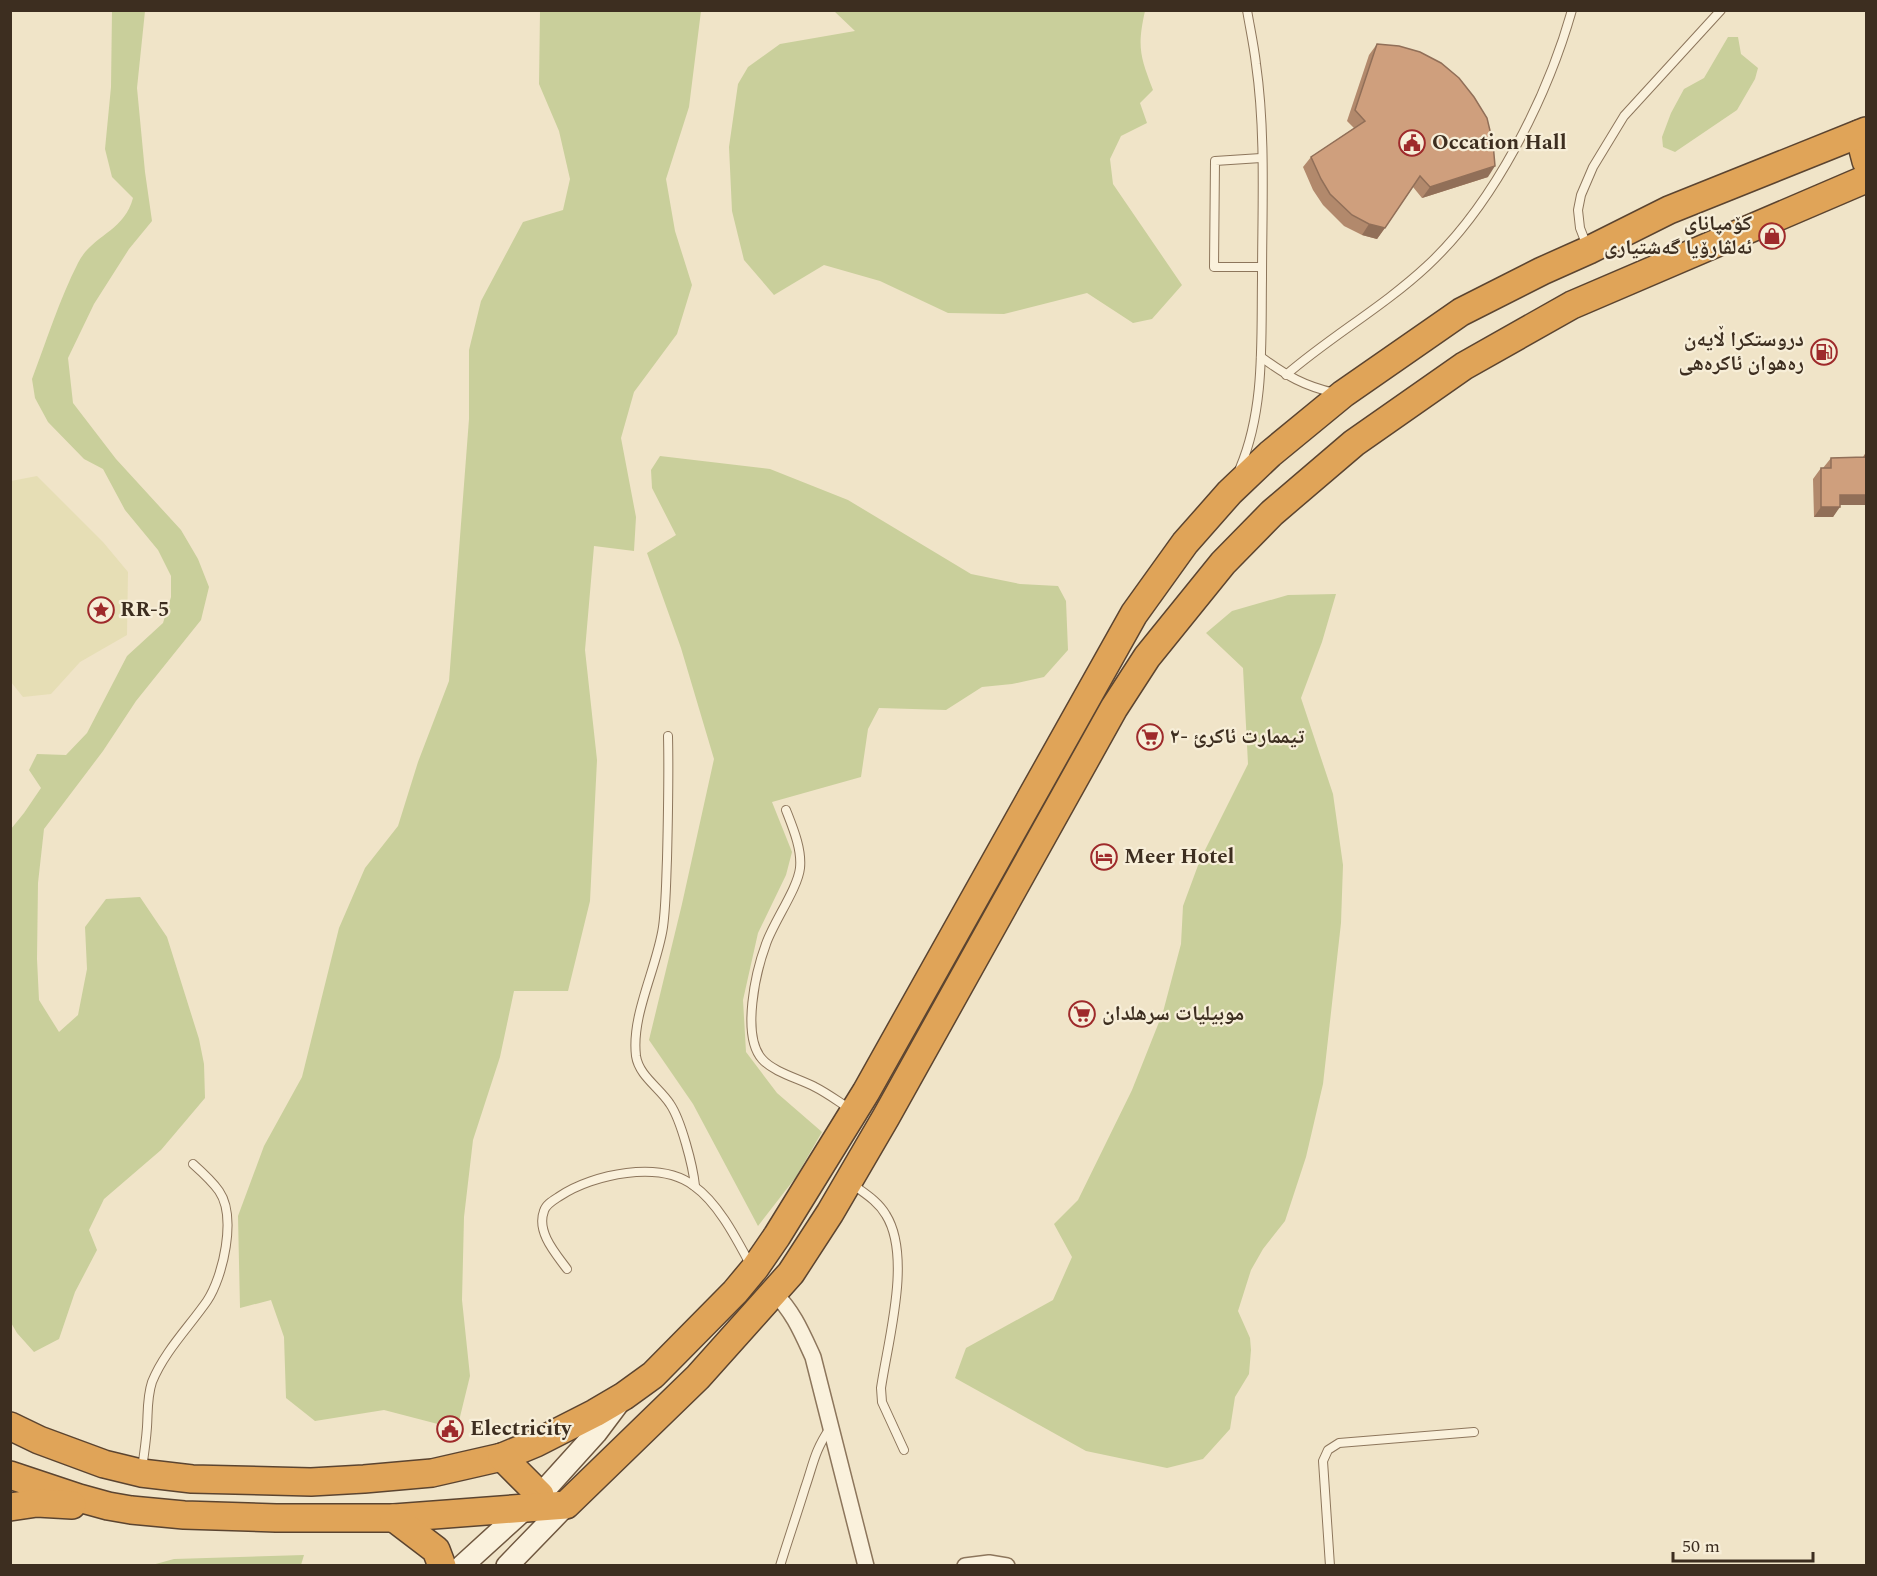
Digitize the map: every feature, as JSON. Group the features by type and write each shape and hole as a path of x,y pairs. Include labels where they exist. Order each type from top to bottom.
{"highway":[{"path":"10,1426 39,1440 104,1464 141,1473 192,1479 311,1482 432,1473 502,1456 536,1443 624,1396 653,1375 692,1338 753,1270 777,1236 854,1111 1134,614 1185,543 1230,492 1270,453 1343,394 1461,312 1669,210 1863,133 1866,162"},
{"path":"10,1475 108,1506 184,1515 394,1518 533,1501 566,1505 698,1377 791,1273 886,1117 1087,754 1141,665 1223,563 1272,513 1354,443 1464,366 1516,335 1572,305 1866,179"},
{"path":"502,1456 533,1501"},
{"path":"10,1507 37,1503 108,1506"},
{"path":"394,1518 436,1550 442,1566"}],"street":[{"path":"774,1293 786,1304 799,1324 813,1357 866,1566"},
{"path":"462,1566 533,1501 596,1433 624,1396"},
{"path":"507,1566 566,1505"},
{"path":"965,1566 989,1563 1007,1566"}],"lane":[{"path":"1230,492 1252,433 1261,357 1261,119 1257,65 1247,10"},
{"path":"1286,375 1308,356 1363,318 1427,266 1458,235 1487,194 1511,154 1543,93 1563,42 1572,10"},
{"path":"1589,250 1580,228 1578,210 1581,195 1593,167 1624,116 1721,10"},
{"path":"1261,158 1215,161 1214,267 1262,267"},
{"path":"1261,357 1286,375 1312,388 1343,394"},
{"path":"668,736 668,830 664,925 660,947 642,1006 636,1058 643,1073 671,1105 693,1170 695,1186"},
{"path":"786,810 801,858 800,872 766,943 754,989 751,1023 757,1051 773,1068 819,1089 854,1111"},
{"path":"141,1473 147,1428 147,1401 153,1380 193,1318 207,1301 225,1255 226,1210 220,1192 193,1164"},
{"path":"567,1269 549,1243 543,1226 544,1212 551,1202 572,1188 608,1175 663,1173 683,1179 695,1186 710,1202 735,1236 753,1270"},
{"path":"848,1182 872,1198 886,1214 895,1236 897,1278 881,1388 882,1402 904,1450"},
{"path":"780,1566 807,1484 811,1463 831,1426"},
{"path":"1330,1566 1323,1461 1328,1449 1339,1443 1474,1432"}],"shaded area":[{"path":"37,476 103,542 128,572 127,635 80,662 51,694 23,697 11,682 11,481"}],"green space":[{"path":"112,11 145,11 137,88 152,221 129,249 94,304 68,358 73,403 116,459 181,530 198,559 209,587 201,620 136,701 103,751 44,829 38,883 39,1000 59,1032 78,1015 87,969 85,927 106,899 140,897 167,937 199,1039 204,1064 205,1098 161,1150 104,1199 89,1230 97,1250 75,1292 59,1339 34,1352 17,1333 10,1321 11,829 41,788 29,770 37,754 66,755 87,733 127,656 163,623 171,597 171,576 158,550 125,510 103,469 84,459 48,422 35,398 32,379 59,305 78,263 91,246 123,219 133,198 112,177 105,149 111,87"},
{"path":"540,11 701,11 689,107 666,179 675,231 692,285 677,334 634,392 621,438 636,517 634,551 594,546 585,650 597,760 590,901 568,991 514,991 500,1057 473,1140 464,1217 462,1300 470,1376 457,1429 384,1410 315,1421 286,1398 284,1337 271,1300 240,1308 238,1216 264,1146 302,1077 339,928 365,868 398,826 418,762 449,681 469,419 469,350 481,301 523,222 563,210 570,179 559,131 539,84"},
{"path":"834,11 1145,11 1141,51 1153,90 1140,103 1147,123 1121,136 1110,159 1113,184 1182,285 1152,319 1133,323 1087,293 1004,314 948,313 880,281 824,265 774,295 744,260 732,211 729,147 738,84 748,67 780,44 855,31"},
{"path":"1728,37 1738,37 1741,54 1758,68 1755,79 1737,110 1675,152 1663,147 1662,137 1671,113 1684,89 1704,78"},
{"path":"660,456 770,469 848,500 971,574 1020,584 1058,586 1066,601 1068,650 1044,677 1012,684 982,687 946,710 879,708 868,729 861,777 772,802 792,852 786,875 758,933 743,1000 746,1052 777,1093 822,1132 796,1177 758,1226 693,1104 649,1040 714,759 681,648 647,553 676,535 652,488 651,470"},
{"path":"1336,594 1322,642 1301,698 1333,794 1343,865 1341,923 1323,1084 1306,1157 1285,1221 1263,1249 1251,1270 1238,1311 1250,1338 1249,1374 1235,1397 1230,1429 1203,1459 1167,1468 1086,1451 955,1378 966,1348 1053,1300 1072,1257 1054,1224 1078,1200 1132,1090 1163,1012 1181,944 1183,906 1200,860 1248,764 1243,668 1206,633 1232,611 1288,595"},
{"path":"304,1555 301,1565 152,1565 174,1559"}],"building":[{"name":"Occation Hall","path":"1377,44 1399,46 1420,52 1441,63 1459,78 1487,118 1493,143 1495,166 1430,187 1420,176 1385,228 1369,224 1352,215 1330,194 1311,157 1365,121 1355,110"},
{"path":"1866,454 1866,495 1840,495 1840,507 1821,507 1821,468 1831,468 1831,458 1865,457"}],"place":[{"name":"Occation Hall","path":"1412,143"},
{"name":"کۆمپانای ئەلڤارۆیا گەشتیاری","path":"1772,236"},
{"name":"دروستكرا ڵایەن رەهوان ئاكرەهی","path":"1824,352"},
{"name":"RR-5","path":"101,610"},
{"name":"تيممارت ئاكرئ -٢","path":"1150,737"},
{"name":"Meer Hotel","path":"1104,857"},
{"name":"موبيليات سرهلدان","path":"1082,1014"},
{"name":"Electricity","path":"450,1429"}]}
